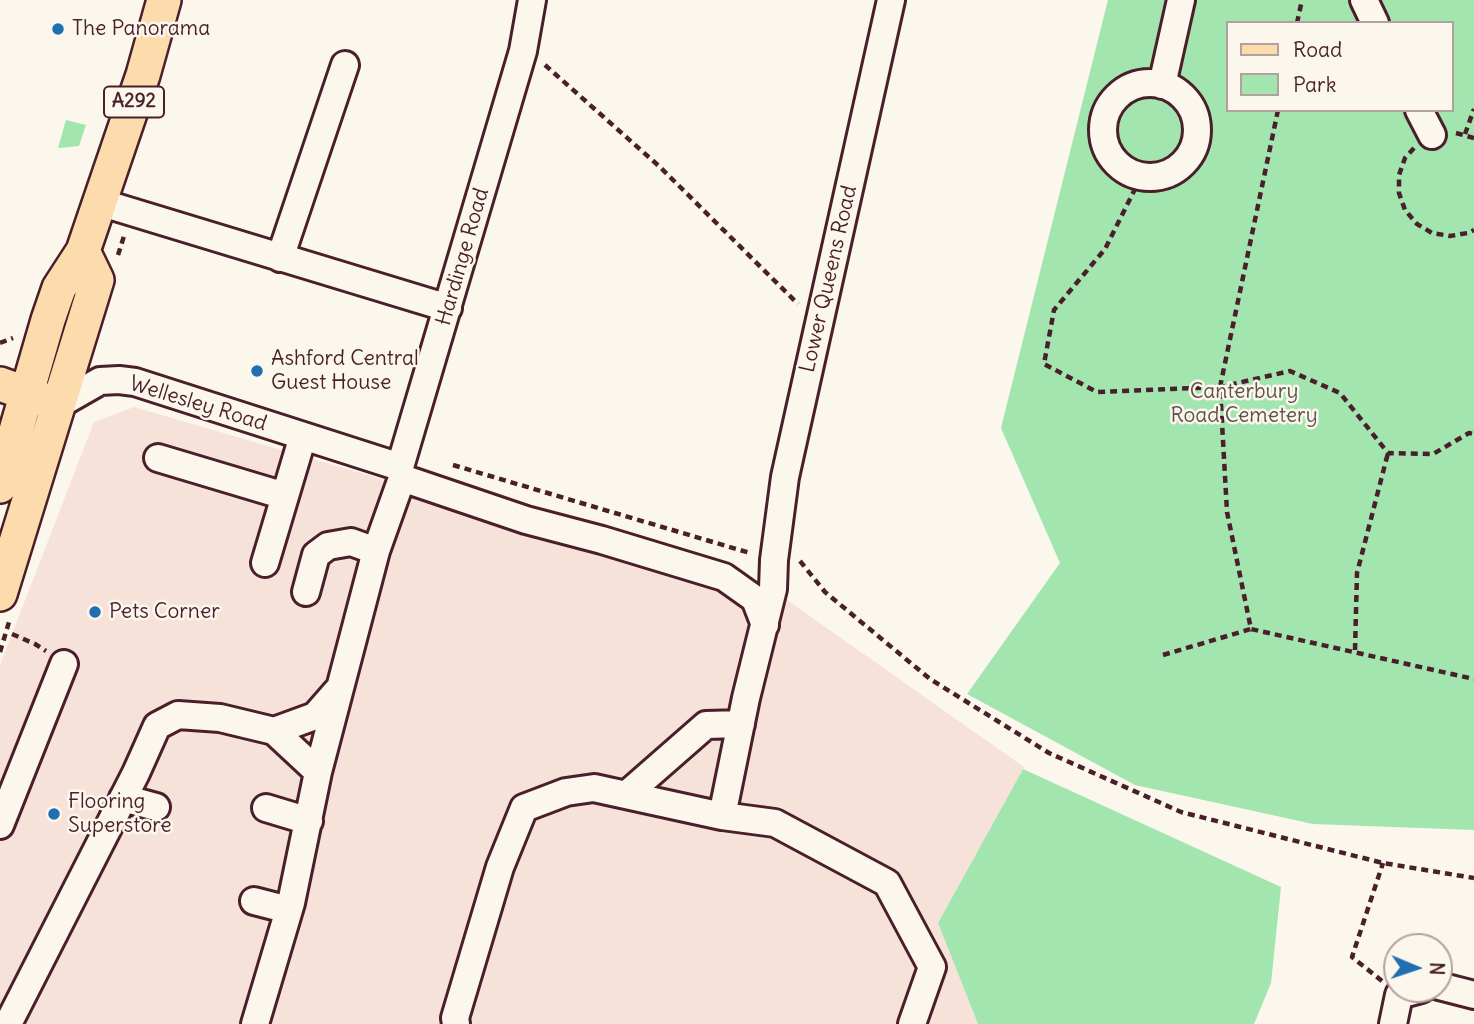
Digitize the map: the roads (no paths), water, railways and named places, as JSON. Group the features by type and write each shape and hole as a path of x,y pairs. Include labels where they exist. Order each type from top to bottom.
{"main road":[{"name":"A292","path":"0,486 14,389 59,288 83,251 143,75 164,0"},
{"path":"0,594 97,280 83,251"},
{"path":"14,389 58,405"}],"street":[{"name":"Hardinge Road","path":"255,1024 289,910 318,772 376,551 391,512 523,51 532,0"},
{"name":"Lower Queens Road","path":"722,816 773,589 785,477 891,0"},
{"path":"1162,85 1181,0"},
{"path":"1364,0 1374,21"},
{"path":"281,258 345,65"},
{"path":"1147,83 1162,85 1176,91 1188,102 1195,117 1197,132 1194,148 1185,162 1172,172 1157,177 1141,177 1127,172 1115,162 1107,150 1103,135 1104,120 1109,106 1119,94 1132,86 1147,83"},
{"path":"1420,112 1432,135"},
{"path":"100,202 448,308"},
{"name":"Wellesley Road","path":"58,405 100,381 119,380 148,386 403,466 526,520 724,577 755,599 765,625"},
{"path":"265,563 303,436"},
{"path":"158,458 285,496"},
{"path":"306,592 316,555 328,546 351,542 376,551"},
{"path":"0,825 64,664"},
{"path":"274,731 315,716 340,688"},
{"path":"8,1024 157,726 178,715 220,718 274,731 318,772"},
{"path":"626,795 706,725 741,724"},
{"path":"456,1024 455,1018 500,867 524,808 566,792 594,788 722,816 775,822 887,883 932,967 912,1024"},
{"path":"123,798 156,807"},
{"path":"266,808 309,821"},
{"path":"254,901 289,910"},
{"path":"1453,990 1474,995"},
{"path":"1393,1024 1404,1003"}],"place":[{"name":"The Panorama","path":"58,29"},
{"name":"Ashford Central Guest House","path":"257,371"},
{"name":"Pets Corner","path":"95,612"},
{"name":"Flooring Superstore","path":"54,814"}],"park label":[{"name":"Canterbury Road Cemetery","path":"1244,404"}]}
